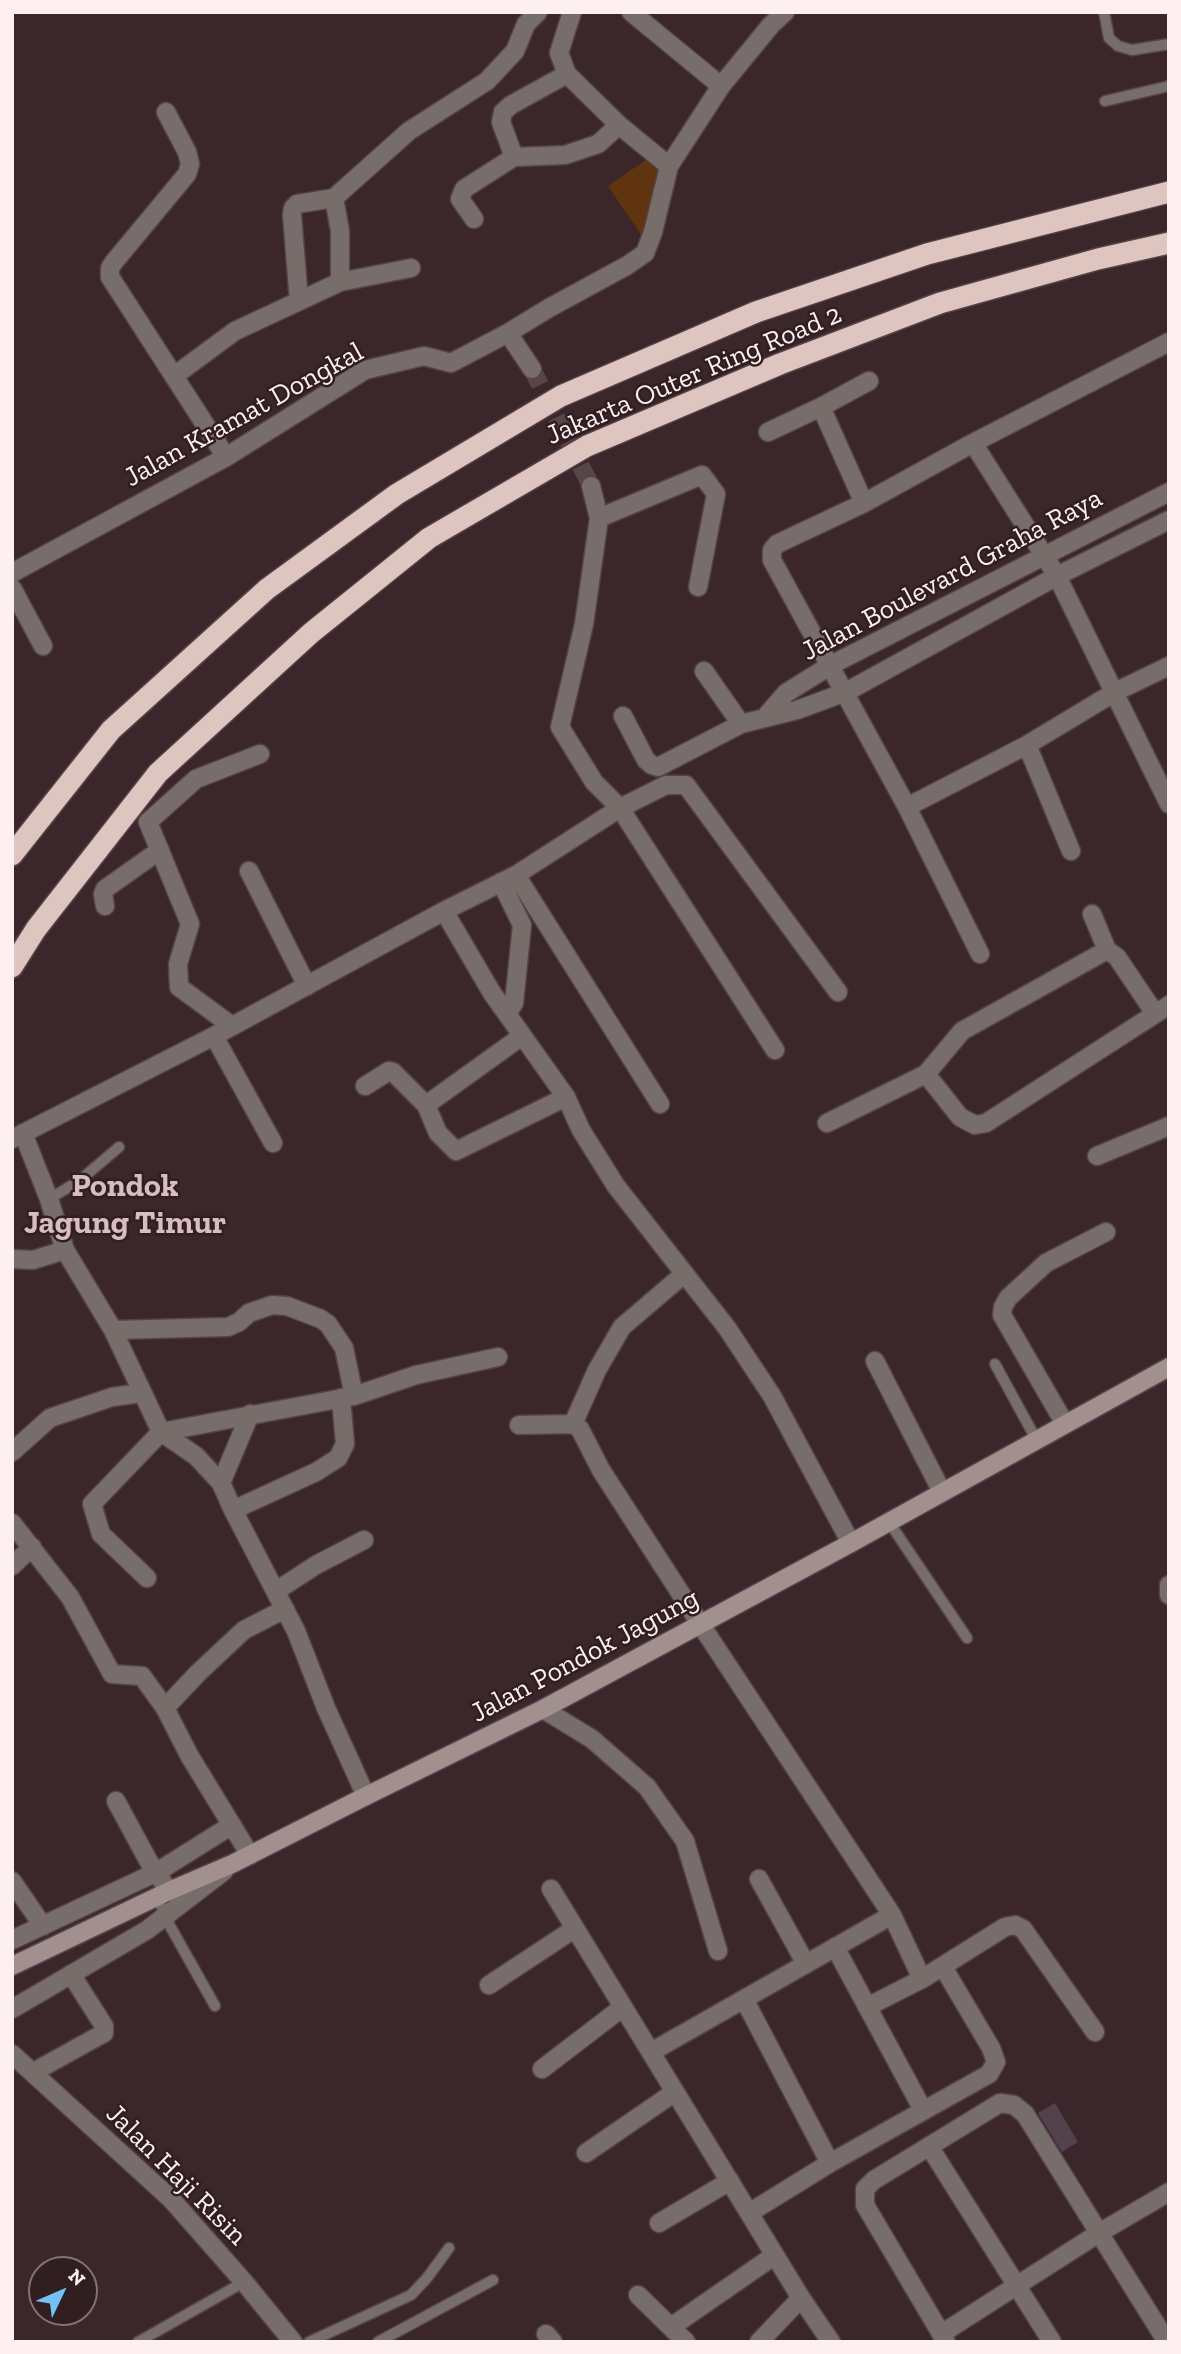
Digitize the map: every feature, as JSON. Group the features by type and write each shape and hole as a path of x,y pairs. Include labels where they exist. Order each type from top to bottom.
{"highway":[{"name":"Jakarta Outer Ring Road 2","path":"12,855 111,730 267,589 397,494 561,396 756,312 927,254 1169,192"},
{"name":"Jakarta Outer Ring Road 2","path":"12,967 36,929 158,773 311,633 429,538 587,446 780,364 940,303 1098,259 1169,243"}],"street":[{"path":"299,301 293,208 297,204 334,198 409,131 487,81 514,51 526,24 538,12"},
{"path":"572,12 559,53 567,74 668,166"},
{"path":"631,12 721,86"},
{"name":"Jalan Kramat Dongkal","path":"12,573 226,457 365,370 424,356 451,363 645,253 653,232 668,166 721,86 785,12"},
{"path":"514,157 501,122 503,112 510,105 567,74"},
{"path":"166,112 191,164 187,174 114,262 110,268 110,277 226,457"},
{"path":"474,219 460,199 462,192 514,157 565,155 598,144 620,125"},
{"path":"334,198 340,231 340,282"},
{"path":"174,376 235,331 340,282 411,268"},
{"path":"508,333 532,369"},
{"path":"979,954 907,807 771,555 777,544 864,503 973,443 1169,342"},
{"path":"768,432 869,381"},
{"path":"821,407 864,503"},
{"path":"973,443 1056,576 1169,804"},
{"path":"599,517 702,475 716,494 698,587"},
{"path":"591,486 599,517 584,624 560,727 594,782 620,808 775,1050"},
{"name":"Jalan Boulevard Graha Raya","path":"767,715 786,693 831,665 1169,492"},
{"name":"Jalan Boulevard Graha Raya","path":"623,716 646,760 658,767 741,724 846,692 1056,576 1169,520"},
{"path":"12,588 43,646"},
{"path":"907,807 1027,745 1115,692 1169,666"},
{"path":"704,671 741,724"},
{"path":"1027,745 1071,851"},
{"path":"232,1026 179,987 177,964 190,924 148,822 196,779 260,754"},
{"path":"366,1796 326,1708 296,1631 221,1483 196,1456 161,1432 113,1330 65,1250 49,1199 18,1136 214,1036 509,878 620,808 666,785 686,785 838,992"},
{"path":"105,906 105,890 160,850"},
{"path":"249,870 307,986"},
{"path":"507,1014 514,1003 522,925 509,878"},
{"path":"509,878 660,1104"},
{"path":"444,911 492,993 566,1097 580,1130 616,1186 727,1328 772,1396 851,1544"},
{"path":"926,1074 960,1117 975,1125 985,1123 1162,1009 1107,950 1092,914"},
{"path":"827,1123 926,1074 962,1031 1107,950"},
{"path":"214,1036 273,1143"},
{"path":"426,1105 522,1036"},
{"path":"365,1086 393,1072 426,1105 438,1133 456,1151 566,1097"},
{"path":"1097,1156 1169,1126"},
{"path":"1065,1424 1002,1315 1003,1307 1008,1298 1046,1263 1106,1231"},
{"path":"12,1259 33,1260 65,1250"},
{"path":"573,1424 597,1370 622,1327 684,1274"},
{"path":"113,1330 228,1327 249,1313 272,1305 287,1306 321,1318 328,1324 344,1348 347,1397 345,1444 338,1458 316,1472 233,1510"},
{"path":"147,1578 101,1534 92,1504 161,1432 347,1397 416,1375 498,1357"},
{"path":"875,1361 942,1492"},
{"name":"Jalan Pondok Jagung","path":"12,1966 232,1864 543,1709 851,1544 1169,1367"},
{"path":"12,1452 50,1418 113,1397 141,1392"},
{"path":"221,1483 250,1414"},
{"path":"520,1425 573,1424 580,1429 601,1470 892,1915 922,1979"},
{"path":"12,1522 70,1597 112,1675 142,1676 166,1708 189,1755 250,1855"},
{"path":"276,1591 316,1565 363,1541"},
{"path":"12,1566 32,1547"},
{"path":"1169,1585 1169,1595"},
{"path":"166,1708 198,1673 244,1630 285,1609"},
{"path":"543,1709 592,1739 647,1787 685,1841 718,1951"},
{"path":"116,1801 157,1872 163,1894"},
{"path":"12,1940 157,1872 232,1825"},
{"path":"12,2009 166,1916 232,1864"},
{"path":"759,1878 806,1964"},
{"path":"12,1881 43,1926"},
{"path":"551,1889 801,2298 831,2342"},
{"path":"651,2052 892,1915"},
{"path":"867,2007 943,1967 1005,1927 1015,1925 1023,1929 1095,2032"},
{"path":"489,1985 574,1928"},
{"path":"835,1947 923,2110"},
{"path":"749,2213 830,2163 989,2074 996,2062 991,2048 943,1967"},
{"path":"39,2069 104,2033 104,2026 72,1974"},
{"path":"744,1999 830,2163"},
{"path":"542,2069 623,2007"},
{"name":"Jalan Haji Risin","path":"12,2054 171,2199 293,2342"},
{"path":"586,2153 675,2092"},
{"path":"1167,2342 1099,2233 1024,2114 1014,2105 1000,2103 874,2179 865,2189 865,2205 943,2338 1017,2285 1099,2233 1169,2192"},
{"path":"929,2146 1052,2342"},
{"path":"659,2223 730,2182"},
{"path":"671,2327 775,2255"},
{"path":"638,2295 686,2342"},
{"path":"760,2342 801,2298"}],"lane":[{"path":"1104,12 1109,38 1118,46 1132,50 1169,44"},
{"path":"1105,101 1169,86"},
{"path":"49,1199 79,1181 119,1147"},
{"path":"995,1364 1036,1439"},
{"path":"888,1522 967,1638"},
{"path":"163,1894 166,1916 215,2006"},
{"path":"309,2342 411,2295 449,2248"},
{"path":"378,2342 493,2280"},
{"path":"138,2342 244,2282"}],"shaded area":[{"path":"650,157 662,167 651,197 642,236 608,186"}],"building":[{"path":"1055,2103 1078,2142 1062,2152 1038,2113"}],"tunnel":[{"path":"532,369 591,486"}],"district":[{"name":"Pondok Jagung Timur","path":"125,1206"}]}
